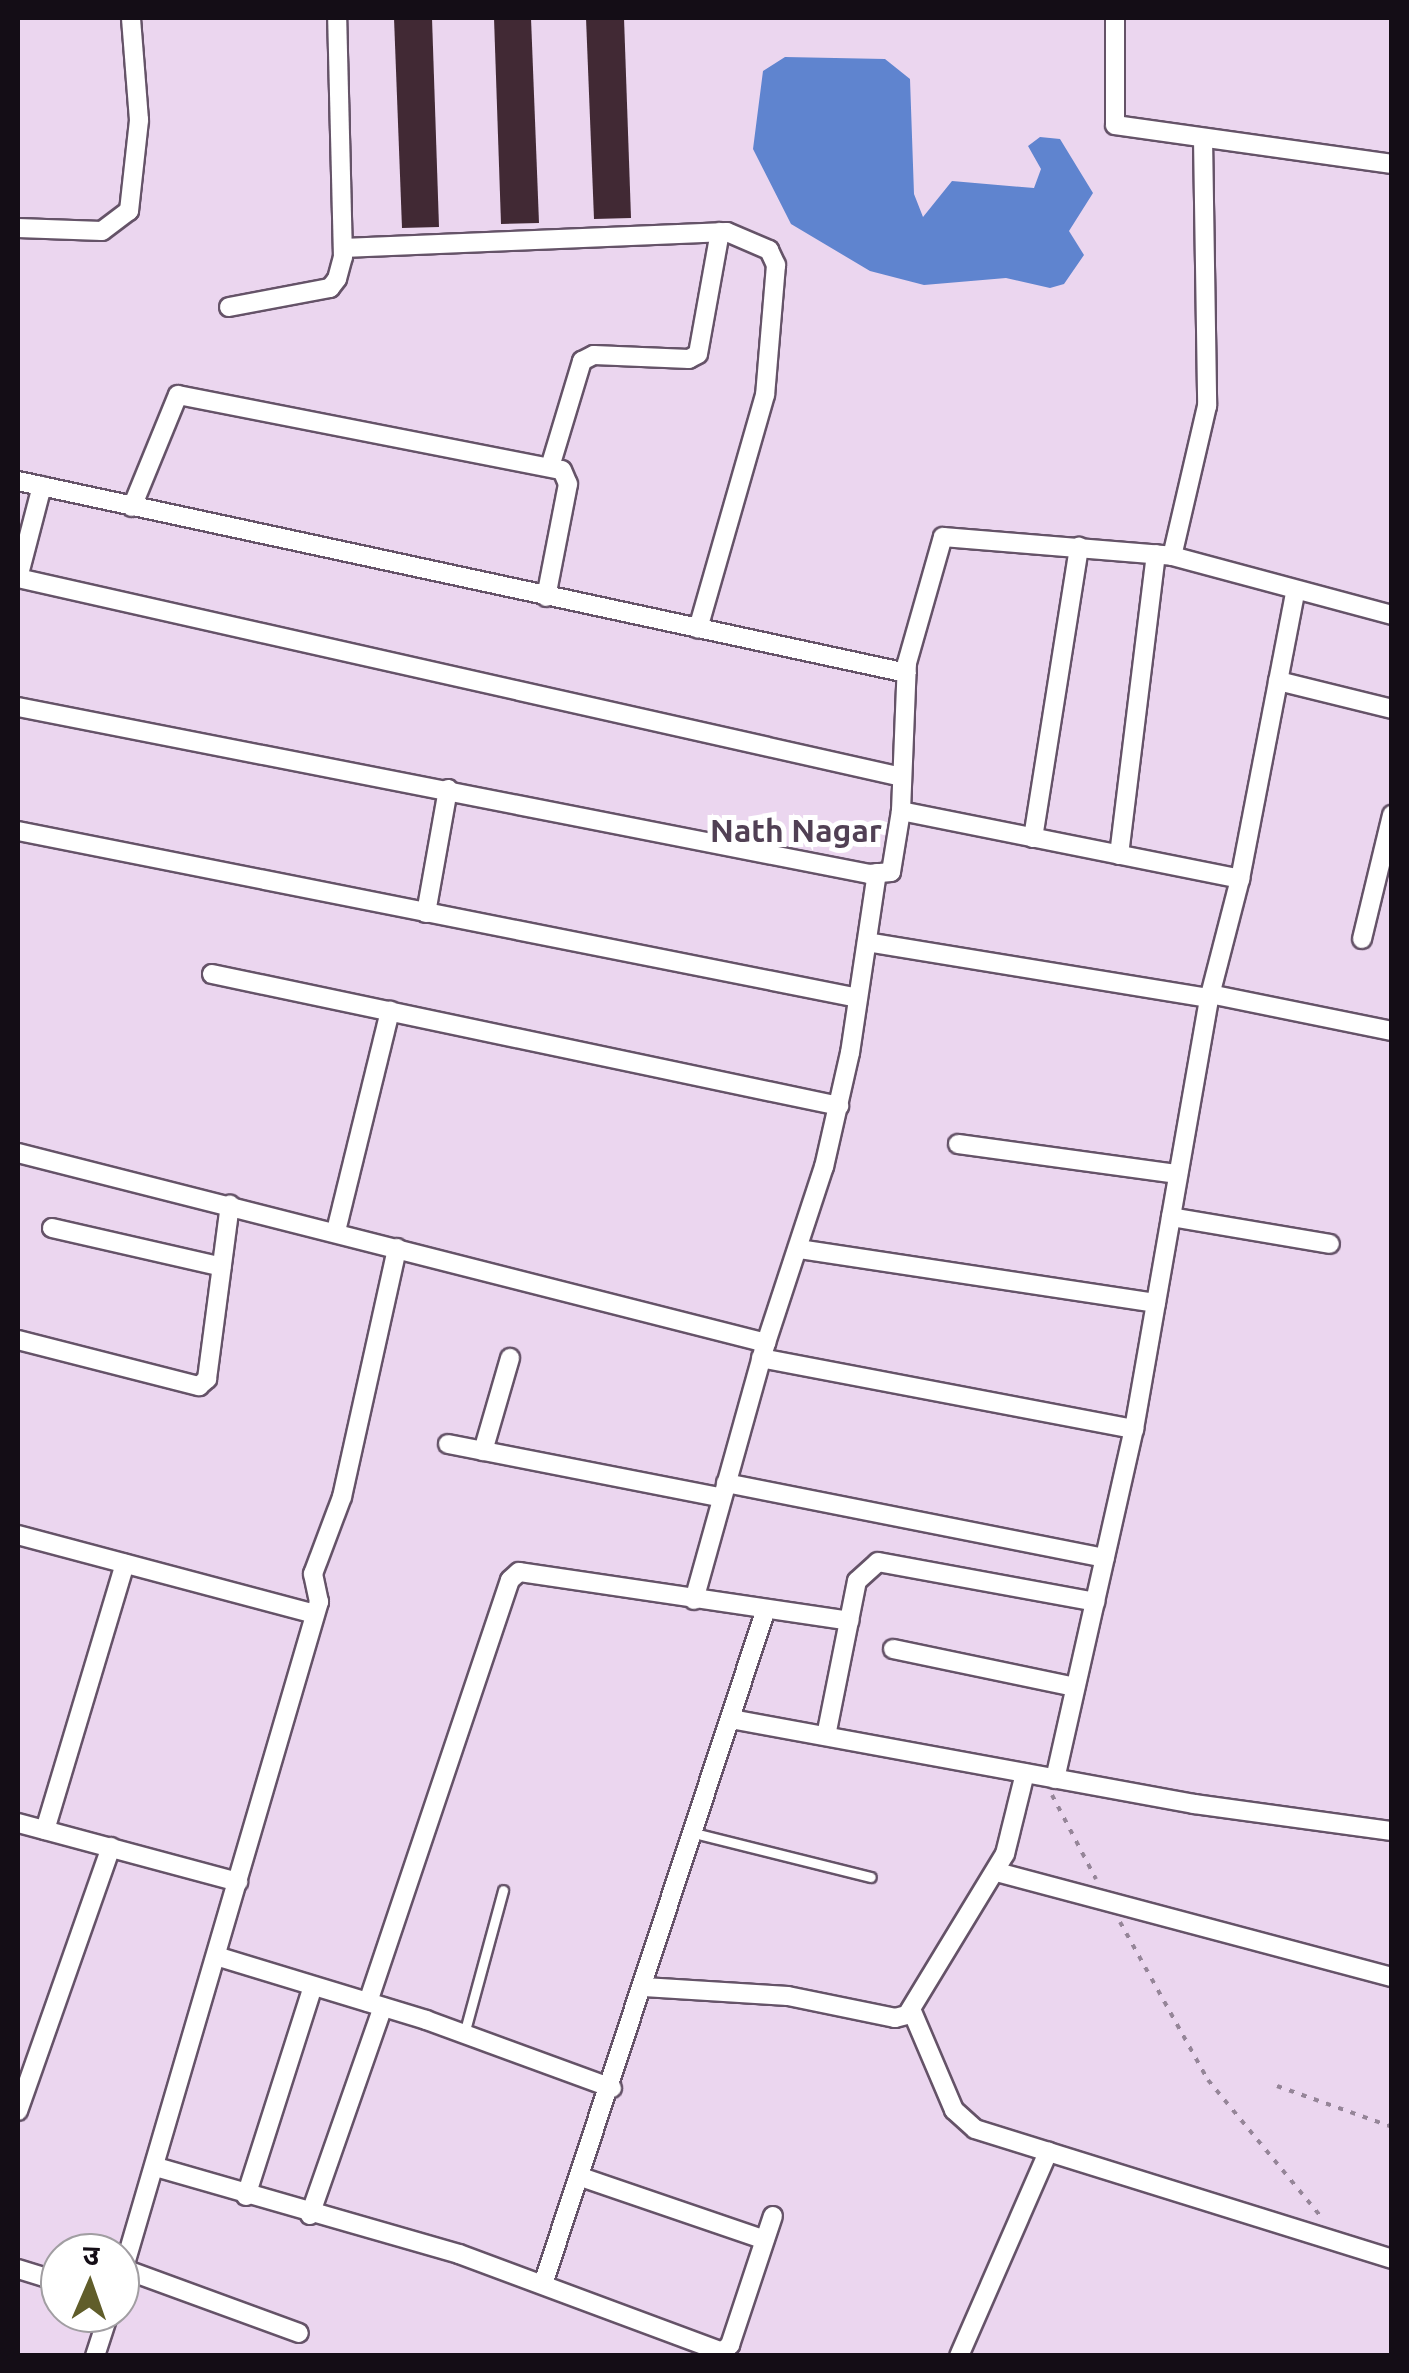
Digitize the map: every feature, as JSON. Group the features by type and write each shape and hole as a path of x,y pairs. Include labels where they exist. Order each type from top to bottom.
{"street":[{"path":"18,228 102,231 128,211 139,120 131,18"},
{"path":"228,306 330,288 343,248 337,18"},
{"path":"1115,18 1115,125 1392,164"},
{"path":"1119,855 1164,555 1207,406 1203,138"},
{"path":"343,248 720,232 754,239 776,265 760,419 698,629"},
{"path":"550,468 582,361 594,355 688,360 698,354 720,232"},
{"path":"132,507 178,396 550,468 568,475 568,484 546,597"},
{"path":"18,480 907,673"},
{"path":"42,486 18,578 902,777"},
{"path":"18,706 877,873 891,872 901,811 907,673 943,536 1164,555 1392,615"},
{"path":"1033,838 1079,547"},
{"path":"1055,1779 1134,1430 1210,996 1240,880 1295,592"},
{"path":"1278,680 1392,709"},
{"path":"426,913 448,788"},
{"path":"901,811 1240,880"},
{"path":"1362,939 1392,816"},
{"path":"18,831 858,998"},
{"path":"694,1600 763,1351 799,1248 838,1106 877,873"},
{"path":"866,942 1210,996 1392,1031"},
{"path":"212,974 838,1106"},
{"path":"336,1232 390,1012"},
{"path":"958,1144 1178,1174"},
{"path":"18,1154 397,1248 763,1351 1134,1430"},
{"path":"18,1340 199,1386 206,1380 230,1204"},
{"path":"1171,1217 1330,1244"},
{"path":"52,1228 222,1267"},
{"path":"135,2233 316,1614 313,1574 342,1497 397,1248"},
{"path":"799,1248 1156,1303"},
{"path":"483,1451 510,1358"},
{"path":"448,1444 1105,1558"},
{"path":"18,1535 316,1614"},
{"path":"826,1736 857,1581 878,1562 1095,1602"},
{"path":"45,1830 125,1564"},
{"path":"310,2214 510,1580 530,1572 766,1612 849,1621"},
{"path":"542,2284 612,2088 766,1612"},
{"path":"894,1649 1076,1686"},
{"path":"731,1719 1025,1774 1392,1831"},
{"path":"644,1987 788,1996 895,2018 912,2010 996,1872 1025,1774"},
{"path":"18,1823 238,1882"},
{"path":"18,2111 111,1848"},
{"path":"996,1872 1392,1977"},
{"path":"216,1956 376,2004 612,2088"},
{"path":"246,2196 313,1986"},
{"path":"912,2010 962,2121 1048,2152 1392,2259"},
{"path":"959,2356 1048,2152"},
{"path":"156,2168 310,2214 380,2228 727,2353 773,2216"},
{"path":"581,2177 765,2240"},
{"path":"140,2281 298,2334"}],"lane":[{"path":"694,1833 871,1876"},
{"path":"464,2034 503,1890"}],"path":[{"path":"1055,1779 1053,1802 1208,2080 1345,2244"},
{"path":"1277,2086 1392,2127"}],"water":[{"path":"785,57 885,59 910,79 914,194 923,217 952,181 1034,188 1041,169 1028,146 1040,137 1060,139 1093,193 1069,231 1084,255 1064,284 1050,288 1006,278 924,285 870,271 791,224 753,149 763,71"}],"building":[{"path":"394,18 432,18 439,227 402,228"},
{"path":"494,18 531,18 539,223 501,224"},
{"path":"586,18 624,18 631,218 594,219"}],"district":[{"name":"Nath Nagar","path":"796,830"}]}
